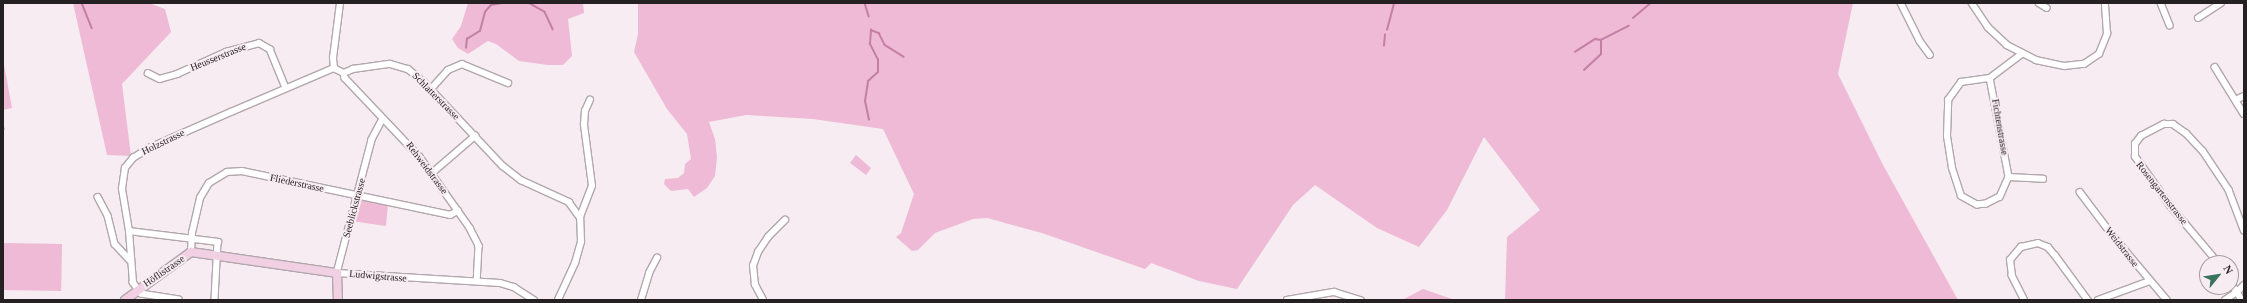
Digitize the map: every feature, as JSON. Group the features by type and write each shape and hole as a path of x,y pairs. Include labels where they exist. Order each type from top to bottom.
{"street":[{"path":"340,3 334,68 344,73"},
{"path":"1901,3 1920,41 1930,55"},
{"path":"1972,3 1988,27 2021,55 2042,62 2077,66 2096,57 2106,34 2105,3"},
{"path":"2038,3 2047,8"},
{"path":"2161,3 2170,25"},
{"path":"2198,18 2221,3"},
{"name":"Heusserstrasse","path":"148,73 160,79 226,52 259,43 270,49 286,88"},
{"path":"2021,55 1990,78 1961,82 1948,100 1947,136 1952,168 1961,196 1977,205 1986,204 2000,197 2009,177 2043,179"},
{"name":"Schlatterstrasse","path":"344,73 353,69 390,64 408,69 431,89 512,174 569,202 580,217"},
{"path":"431,89 448,70 462,64 508,83"},
{"path":"2215,67 2244,114"},
{"name":"Holzstrasse","path":"136,291 133,283 130,260 129,232 122,177 125,168 133,158 173,136 334,68"},
{"name":"Rehweidstrasse","path":"344,73 345,78 383,119 403,136 432,173 470,228 478,246 477,280"},
{"name":"Fichtenstrasse","path":"1990,78 2009,177"},
{"path":"2236,100 2244,96"},
{"path":"558,300 579,247 580,217 592,186 584,125 585,111 590,100"},
{"name":"Seeblickstrasse","path":"338,300 338,273 372,140 383,119"},
{"name":"Rosengartenstrasse","path":"2211,255 2170,206 2135,157 2134,149 2140,136 2164,124 2173,124 2186,133 2203,151 2228,190 2244,230"},
{"path":"432,173 475,136"},
{"name":"Fliederstrasse","path":"191,252 197,206 204,190 215,178 227,172 242,171 357,197 450,215 458,211"},
{"name":"Weidstrasse","path":"2080,192 2166,300"},
{"path":"98,196 108,216 115,244 130,260"},
{"path":"763,300 755,285 753,266 758,252 768,237 785,220"},
{"path":"129,232 218,242 215,300"},
{"path":"2024,300 2012,276 2010,260 2021,247 2038,243 2051,251 2088,300"},
{"name":"Ludwigstrasse","path":"191,252 338,273 411,279 477,280 514,287 534,300"},
{"name":"Höflistrasse","path":"136,291 191,252"},
{"path":"641,300 649,273 657,258"},
{"path":"2098,300 2150,281"},
{"path":"125,300 136,291 141,294 179,300"},
{"path":"1287,300 1334,292 1346,293 1361,300"}],"shaded area":[{"path":"73,3 149,3 165,9 171,32 122,84 131,156 107,155"},
{"path":"468,3 583,3 584,13 568,19 572,56 563,65 548,65 519,61 496,44 488,41 468,54 458,48 452,39 461,26"},
{"path":"638,3 1853,3 1838,74 1883,165 1958,300 1505,300 1507,237 1540,210 1484,137 1447,210 1419,247 1377,228 1315,185 1293,205 1237,289 1199,281 1151,263 1145,269 1042,233 987,218 973,219 935,233 918,250 912,251 896,237 901,233 914,194 883,129 813,119 746,115 709,122 715,139 717,157 715,176 707,188 694,197 688,189 671,191 664,184 665,179 678,178 684,173 685,164 691,159 687,134 667,109 634,52 638,34"},
{"path":"3,59 12,108 3,110"},
{"path":"856,155 871,168 866,175 850,163"},
{"path":"357,197 388,204 386,226 351,221"},
{"path":"3,243 62,244 61,291 3,290"},
{"path":"1423,289 1452,299 1452,300 1402,300"}],"waterway":[{"path":"82,3 92,28"},
{"path":"466,48 467,39 480,31 485,12 491,5 502,3"},
{"path":"529,3 545,12 553,29"},
{"path":"865,3 869,16"},
{"path":"1387,30 1394,3"},
{"path":"1633,18 1651,3"},
{"path":"1575,52 1595,39 1601,40 1629,26"},
{"path":"869,120 865,101 868,81 878,72 878,60 870,44 871,30 879,33 885,45 904,57"},
{"path":"1384,46 1385,35"},
{"path":"1584,70 1601,54 1601,41"},
{"path":"3,125 4,129"}]}
